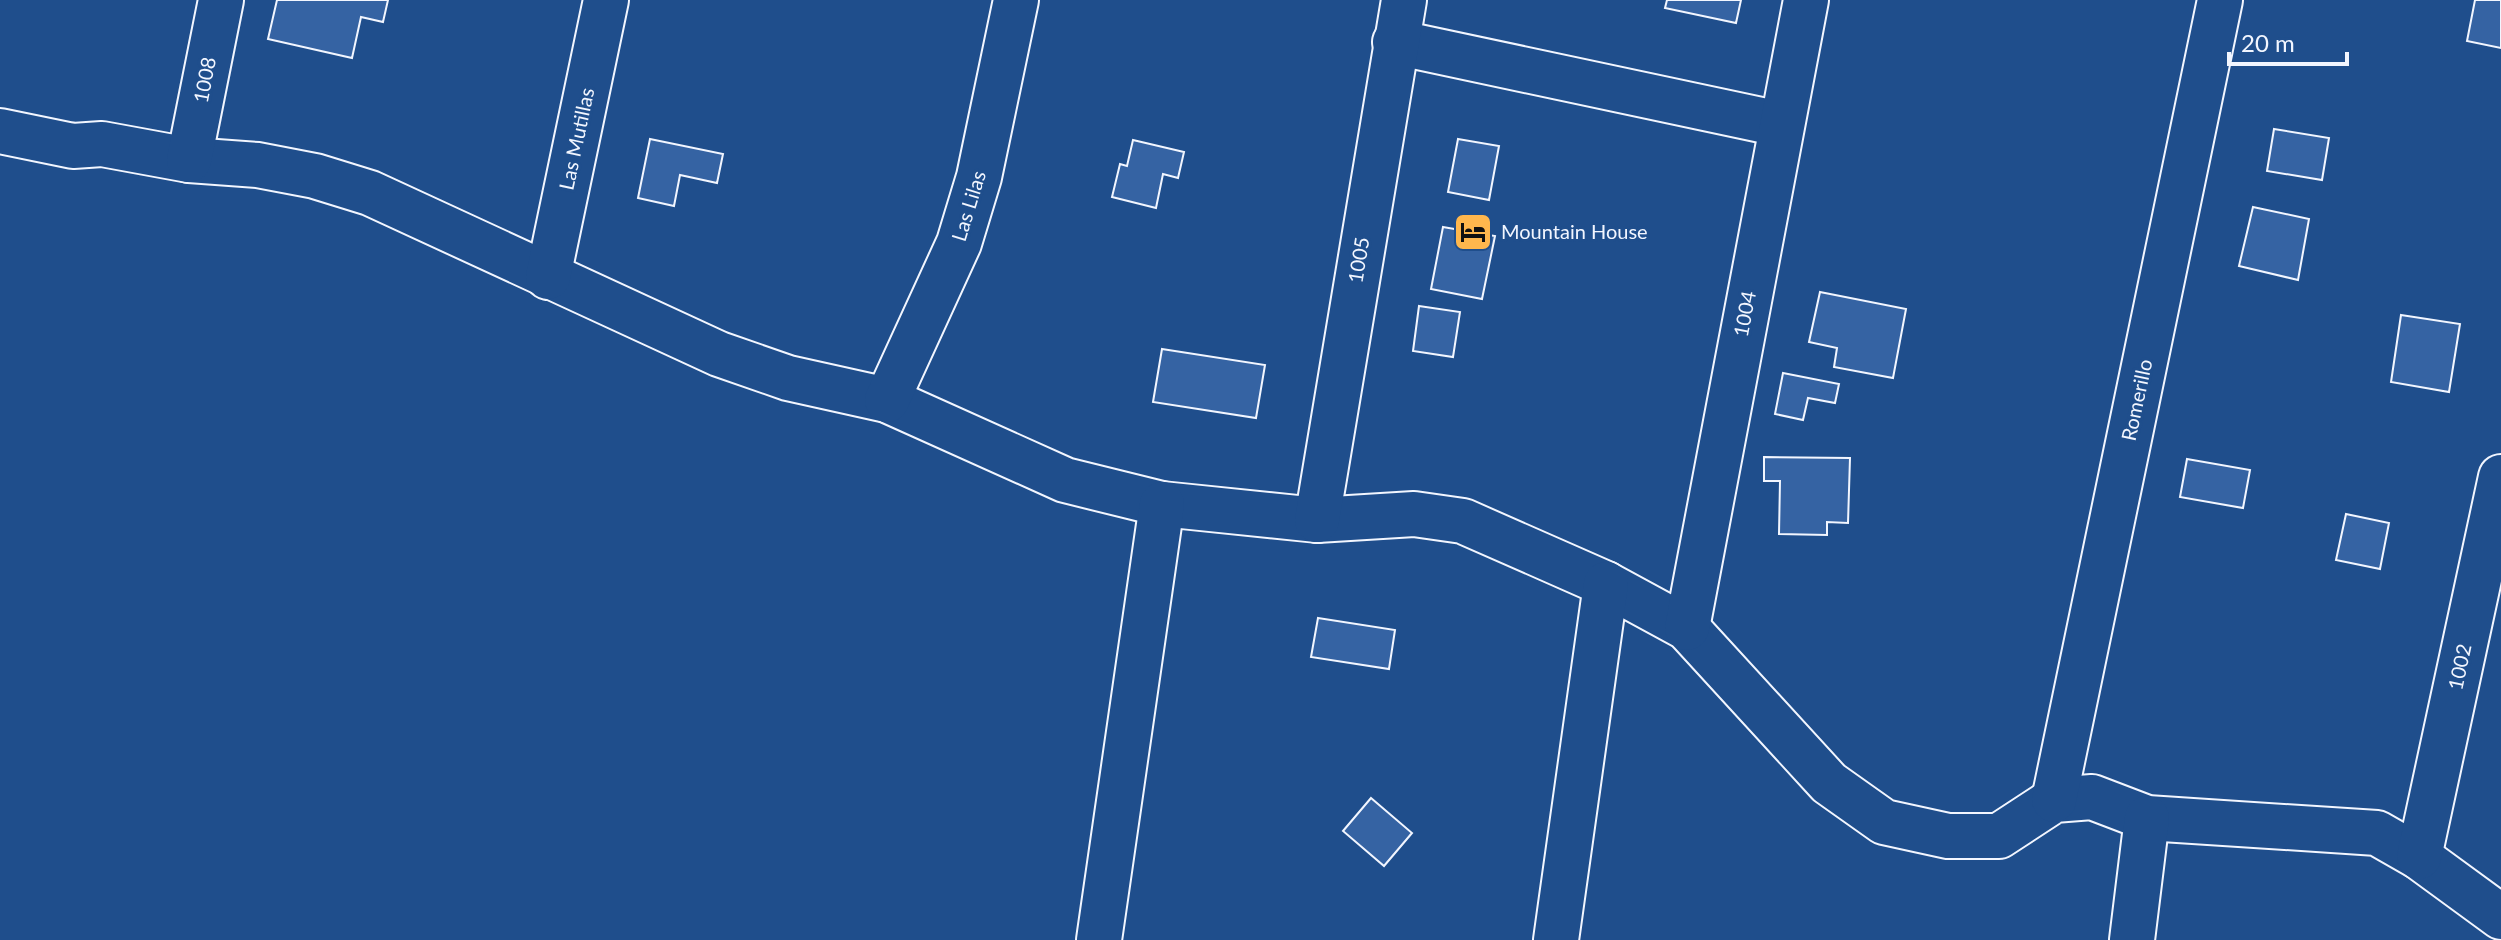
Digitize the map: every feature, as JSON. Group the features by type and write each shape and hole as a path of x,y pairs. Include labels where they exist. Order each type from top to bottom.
{"street":[{"name":"1008","path":"189,160 221,0"},
{"name":"Las Mutillas","path":"548,277 606,0"},
{"name":"Las Lilas","path":"887,400 959,243 979,177 1016,0"},
{"name":"1004","path":"1687,628 1780,124 1806,0"},
{"name":"Romerillo","path":"2054,800 2220,0"},
{"path":"1399,21 1780,124"},
{"name":"1005","path":"1317,520 1399,21"},
{"path":"0,131 73,146 102,144 189,160 258,165 315,176 370,193 719,354 788,378 887,400 1065,480 1162,504 1317,520 1414,514 1463,521 1606,584 1687,628 1829,783 1884,822 1948,836 1999,836 2054,800 2092,797 2147,818 2377,833 2419,857 2501,917"},
{"name":"1002","path":"2419,857 2501,477"},
{"path":"1099,940 1162,504"},
{"path":"1556,940 1606,584"},
{"path":"2132,940 2147,818"}],"building":[{"path":"277,0 388,0 383,22 361,17 352,58 268,39"},
{"path":"1667,0 1741,0 1736,23 1665,8"},
{"path":"2475,0 2501,0 2501,48 2467,41"},
{"path":"2274,129 2329,138 2322,180 2267,171"},
{"path":"650,139 723,154 717,183 680,175 674,206 638,198"},
{"path":"1458,139 1499,146 1489,200 1448,192"},
{"path":"1133,140 1184,152 1178,178 1163,174 1156,208 1112,197 1120,164 1127,166"},
{"path":"2253,207 2309,219 2298,280 2239,266"},
{"path":"1443,227 1495,236 1482,299 1431,289"},
{"path":"1820,292 1906,309 1893,378 1834,367 1837,348 1809,342"},
{"path":"1419,306 1460,312 1453,357 1413,351"},
{"path":"2401,315 2460,324 2449,392 2391,382"},
{"path":"1162,349 1265,365 1256,418 1153,402"},
{"path":"1783,373 1839,384 1835,403 1808,398 1803,420 1775,414"},
{"path":"1764,457 1850,458 1848,523 1827,522 1827,535 1779,534 1780,481 1764,481"},
{"path":"2187,459 2250,470 2243,508 2180,497"},
{"path":"2346,514 2389,523 2380,569 2336,560"},
{"path":"1318,618 1395,630 1389,669 1311,657"},
{"path":"1371,798 1412,833 1384,866 1343,831"}],"place":[{"name":"Mountain House","path":"1473,232"}]}
